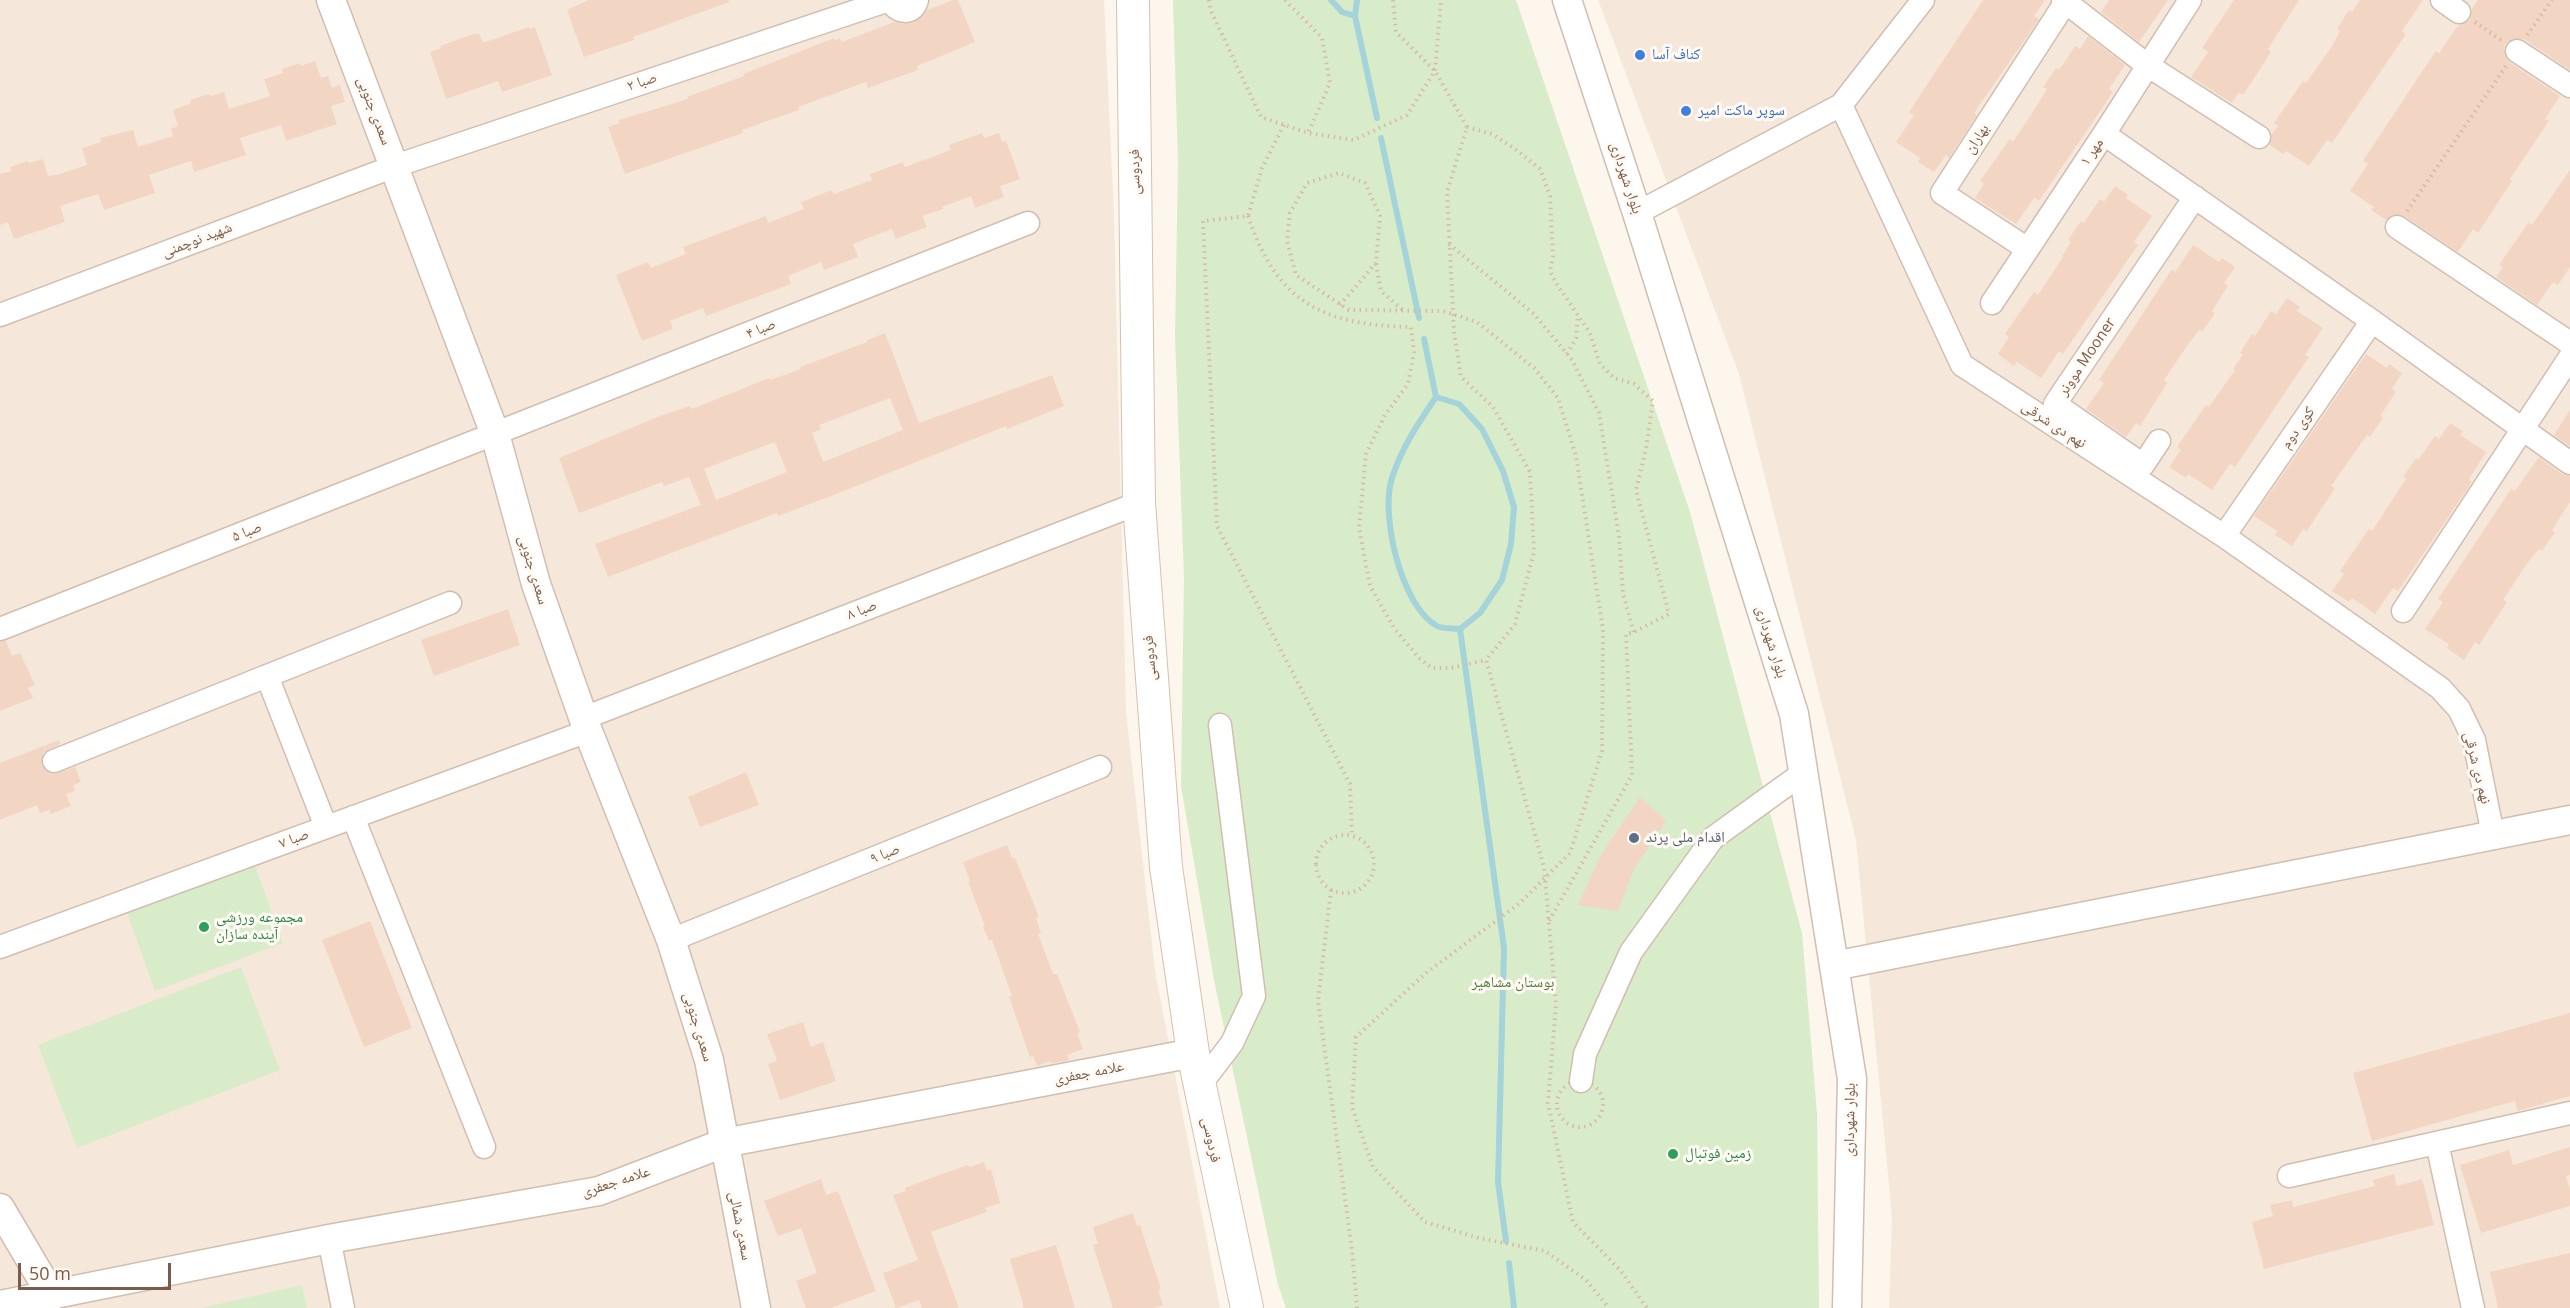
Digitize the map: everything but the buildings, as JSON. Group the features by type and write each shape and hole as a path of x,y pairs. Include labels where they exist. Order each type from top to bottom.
{"main road":[{"name":"فردوسی","path":"1133,0 1139,503 1167,867 1193,1053 1247,1308"}],"street":[{"name":"سعدی جنوبی","path":"331,0 495,434 536,584 586,724 671,940 709,1060 724,1143"},
{"name":"صبا ۲","path":"394,166 890,0"},
{"path":"890,0 894,8 901,12 910,11 916,5 917,0"},
{"name":"بلوار شهرداری","path":"1567,0 1637,213 1794,714 1852,1078 1847,1308"},
{"path":"1637,213 1841,105 1923,0"},
{"name":"مهر ۱","path":"1992,303 2190,0"},
{"path":"2066,1 2146,65 2259,137"},
{"name":"بهاران","path":"2026,248 1942,193 2066,1"},
{"path":"2517,51 2570,86"},
{"name":"نهم دی شرقی","path":"1841,105 1962,365 2224,536 2440,688 2459,709 2474,740 2493,835"},
{"path":"2104,134 2372,321 2570,463"},
{"name":"شهید نوچمنی","path":"0,315 394,166"},
{"name":"موونر Mooner","path":"2159,441 2143,465 2055,404 2195,197"},
{"name":"صبا ۴","path":"495,434 1028,223"},
{"path":"2397,227 2570,343"},
{"name":"کوی دوم","path":"2224,536 2372,321"},
{"path":"2403,611 2570,357"},
{"name":"صبا ۵","path":"0,629 495,434"},
{"name":"صبا ۸","path":"586,724 1139,503"},
{"path":"54,761 450,603"},
{"path":"267,676 326,827"},
{"name":"صبا ۷","path":"0,947 353,817 586,724"},
{"path":"1200,1085 1232,1044 1254,996 1220,725"},
{"name":"صبا ۹","path":"671,940 1100,767"},
{"path":"1581,1081 1585,1054 1631,952 1713,838 1803,772"},
{"path":"353,817 484,1147"},
{"path":"1834,966 2570,820"},
{"name":"علامه جعفری","path":"0,1305 329,1239 599,1191 724,1143 1193,1053"},
{"path":"2289,1176 2570,1113"},
{"name":"سعدی شمالی","path":"724,1143 756,1308"},
{"path":"2437,1143 2473,1308"},
{"path":"0,1208 52,1296"},
{"path":"329,1239 343,1308"}],"path":[{"path":"1209,0 1211,11 1261,117 1308,133 1354,140 1407,115 1435,71 1441,0"},
{"path":"1285,0 1322,38 1330,83 1308,133"},
{"path":"1393,0 1396,32 1435,71 1467,127 1492,134 1539,169 1550,196 1553,220 1553,256 1550,270 1590,333 1600,364 1614,378 1634,384 1653,401 1646,449 1636,490 1669,614 1626,634 1632,775 1549,921"},
{"path":"2397,227 2552,0"},
{"path":"2451,6 2517,51"},
{"path":"1284,125 1262,168 1248,216 1256,240 1269,262 1296,296 1320,312 1346,321 1411,327 1414,352 1408,384 1385,416 1366,454 1359,528 1370,586 1394,628 1419,658 1432,668 1451,668 1486,660 1515,624 1534,552 1530,472 1493,407 1461,377 1453,314 1447,192 1467,127"},
{"path":"1405,312 1381,291 1376,263 1380,216 1365,183 1339,173 1307,183 1290,213 1287,241 1296,275 1349,310 1405,312 1443,311 1477,322 1534,368 1558,399 1576,456 1603,630 1602,751 1570,853 1520,903 1426,974 1356,1037 1352,1107 1373,1167 1425,1222 1479,1238 1545,1251 1586,1280 1610,1308"},
{"path":"1248,216 1203,221 1217,526 1350,784 1352,835"},
{"path":"1449,243 1486,277 1513,295 1527,308 1567,354 1599,413 1618,536 1623,594 1634,632"},
{"path":"1340,305 1376,263"},
{"path":"1567,354 1576,338 1578,315"},
{"path":"1486,660 1544,867 1556,1004 1549,1097 1573,1222 1621,1271 1647,1308"},
{"path":"1352,835 1369,846 1374,864 1372,874 1368,883 1351,892 1331,890 1318,876 1316,867 1320,849 1334,837 1352,835"},
{"path":"1331,890 1317,1001 1352,1250 1357,1308"},
{"path":"1549,1097 1556,1107"}],"shaded area":[{"path":"0,0 1104,0 1114,217 1126,712 1155,971 1220,1308 0,1308"},
{"path":"1598,0 2570,0 2570,1308 1889,1308 1892,1217 1856,840 1739,374"}],"green space":[{"name":"بوستان مشاهیر","path":"1173,0 1516,0 1690,512 1802,933 1817,1114 1819,1308 1286,1308 1278,1285 1214,980 1181,786 1184,578 1175,336 1178,162"},
{"name":"مجموعه ورزشی آینده سازان","path":"254,863 283,943 155,991 126,910"},
{"path":"241,967 280,1070 77,1148 38,1045"},
{"path":"302,1285 307,1308 201,1308"}],"waterway":[{"path":"1331,0 1342,12 1355,16"},
{"path":"1357,0 1355,16 1377,118"},
{"path":"1381,138 1419,318"},
{"path":"1424,339 1436,397 1400,457 1392,478 1389,514 1396,558 1413,600 1424,615 1437,626 1460,629 1504,948 1498,1182 1506,1241"},
{"path":"1436,397 1459,404 1482,429 1503,471 1514,507 1511,544 1502,580 1480,613 1460,629"},
{"path":"1509,1263 1514,1308"}],"place":[{"name":"کناف آسا","path":"1640,55"},
{"name":"سوپر ماکت امیر","path":"1686,111"},
{"name":"اقدام ملی پرند","path":"1634,838"},
{"name":"مجموعه ورزشی آینده سازان","path":"204,927"},
{"name":"زمین فوتبال","path":"1673,1154"}]}
